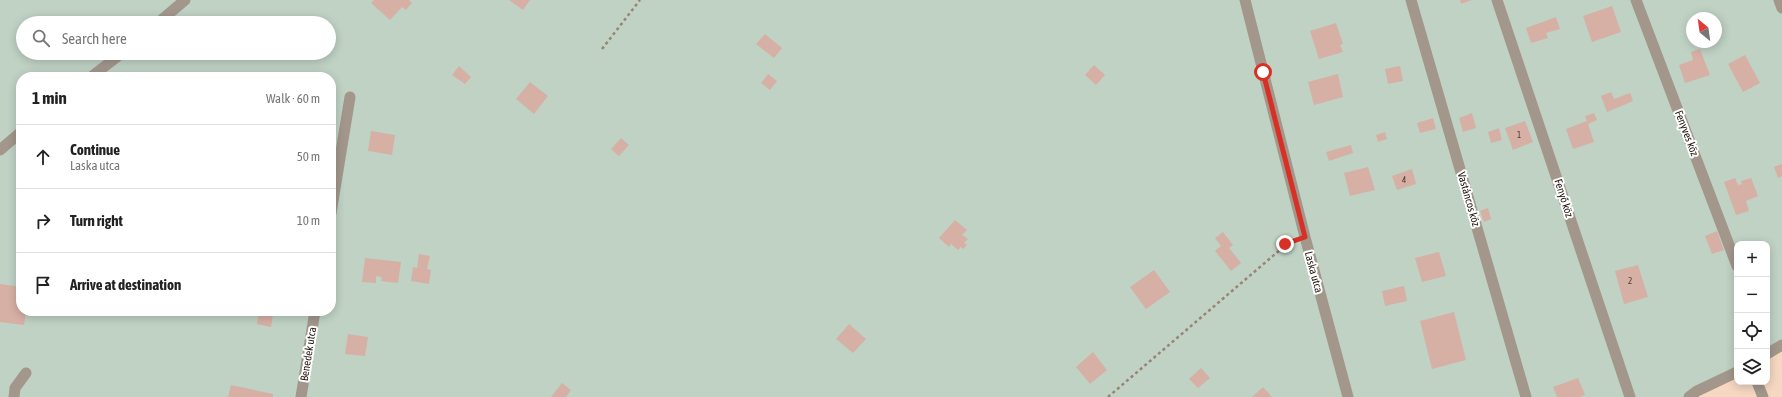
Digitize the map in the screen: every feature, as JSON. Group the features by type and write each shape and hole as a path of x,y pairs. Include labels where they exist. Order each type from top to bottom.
{"street":[{"path":"166,16 185,0"},
{"name":"Laska utca","path":"1238,0 1246,4 1305,237 1348,397"},
{"name":"Vastáncos köz","path":"1411,0 1526,397"},
{"name":"Fenyő köz","path":"1498,0 1630,397"},
{"name":"Fenyves köz","path":"1636,0 1734,258"},
{"path":"1779,0 1782,8"},
{"path":"97,72 113,60"},
{"path":"336,182 350,97"},
{"path":"0,149 16,136"},
{"name":"Benedek utca","path":"301,397 314,316"},
{"path":"1770,348 1782,345"},
{"path":"14,397 15,388 26,373"},
{"path":"1689,397 1697,391 1734,373"},
{"path":"1759,385 1763,397"}],"path":[{"path":"602,49 640,0"},
{"path":"1108,397 1285,244 1305,237"}],"green space":[{"path":"0,0 1782,0 1782,345 1770,352 1770,241 1734,241 1734,374 1689,397 0,397"}],"building":[{"path":"374,0 409,0 412,3 406,10 402,7 390,20 371,3"},
{"path":"509,0 530,0 523,10"},
{"path":"1460,0 1472,0 1461,4"},
{"path":"1612,6 1621,32 1592,42 1583,16"},
{"path":"1556,17 1560,29 1546,33 1548,38 1531,43 1526,28"},
{"path":"1336,23 1343,44 1340,45 1343,52 1319,59 1310,31"},
{"path":"765,34 782,48 774,58 756,44"},
{"path":"1700,49 1710,75 1685,83 1679,65 1693,60 1691,52"},
{"path":"1745,55 1760,83 1743,92 1728,64"},
{"path":"1094,65 1105,75 1096,85 1085,75"},
{"path":"459,66 471,77 465,84 452,75"},
{"path":"1400,66 1403,81 1388,84 1385,69"},
{"path":"768,74 777,81 770,90 761,83"},
{"path":"1338,74 1343,97 1314,105 1308,82"},
{"path":"530,82 548,96 534,114 516,99"},
{"path":"1611,92 1614,99 1630,93 1633,101 1607,112 1601,96"},
{"path":"1472,113 1476,128 1463,132 1459,118"},
{"path":"1594,113 1597,120 1588,124 1594,142 1573,149 1566,129 1587,121 1585,116"},
{"path":"1433,118 1436,129 1420,133 1417,123"},
{"path":"1525,121 1533,142 1513,150 1505,128"},
{"path":"1499,128 1502,140 1491,143 1488,132"},
{"path":"371,131 395,135 392,155 368,151"},
{"path":"1385,132 1387,139 1378,142 1376,135"},
{"path":"621,138 629,145 619,156 611,149"},
{"path":"1351,145 1353,153 1329,161 1326,152"},
{"path":"1782,164 1782,176 1778,178 1774,167"},
{"path":"1368,167 1375,190 1350,196 1344,173"},
{"path":"1412,169 1416,184 1397,190 1392,176"},
{"path":"1735,178 1738,185 1742,184 1741,181 1751,178 1758,196 1746,201 1749,211 1736,215 1724,182"},
{"path":"1488,208 1491,219 1484,222 1480,211"},
{"path":"955,220 967,230 962,235 968,239 964,243 967,245 963,249 961,247 958,250 951,244 949,247 939,238"},
{"path":"1717,231 1724,250 1712,254 1705,236"},
{"path":"1223,232 1233,245 1229,248 1241,263 1231,271 1215,251 1221,246 1215,238"},
{"path":"1439,252 1446,276 1422,282 1415,258"},
{"path":"419,254 430,256 427,269 431,270 429,284 411,281 413,267 417,268"},
{"path":"365,258 401,262 398,283 381,281 382,277 376,276 376,283 362,282"},
{"path":"1638,265 1648,297 1624,304 1615,271"},
{"path":"1154,270 1170,292 1146,309 1130,287"},
{"path":"0,284 16,286 16,316 25,316 24,325 0,322"},
{"path":"1404,286 1407,301 1385,306 1382,291"},
{"path":"1454,312 1466,360 1432,369 1420,321"},
{"path":"258,316 273,316 271,327 257,324"},
{"path":"849,324 866,339 853,353 836,339"},
{"path":"348,334 368,337 365,356 345,354"},
{"path":"1093,352 1107,370 1090,384 1076,367"},
{"path":"1201,368 1210,378 1198,388 1189,379"},
{"path":"1578,378 1585,395 1580,397 1557,397 1553,387"},
{"path":"562,383 571,390 566,397 551,397"},
{"path":"231,385 273,394 273,397 228,397"},
{"path":"1263,387 1272,397 1252,397"}],"route":[{"path":"1263,72 1305,237 1285,244"}]}
